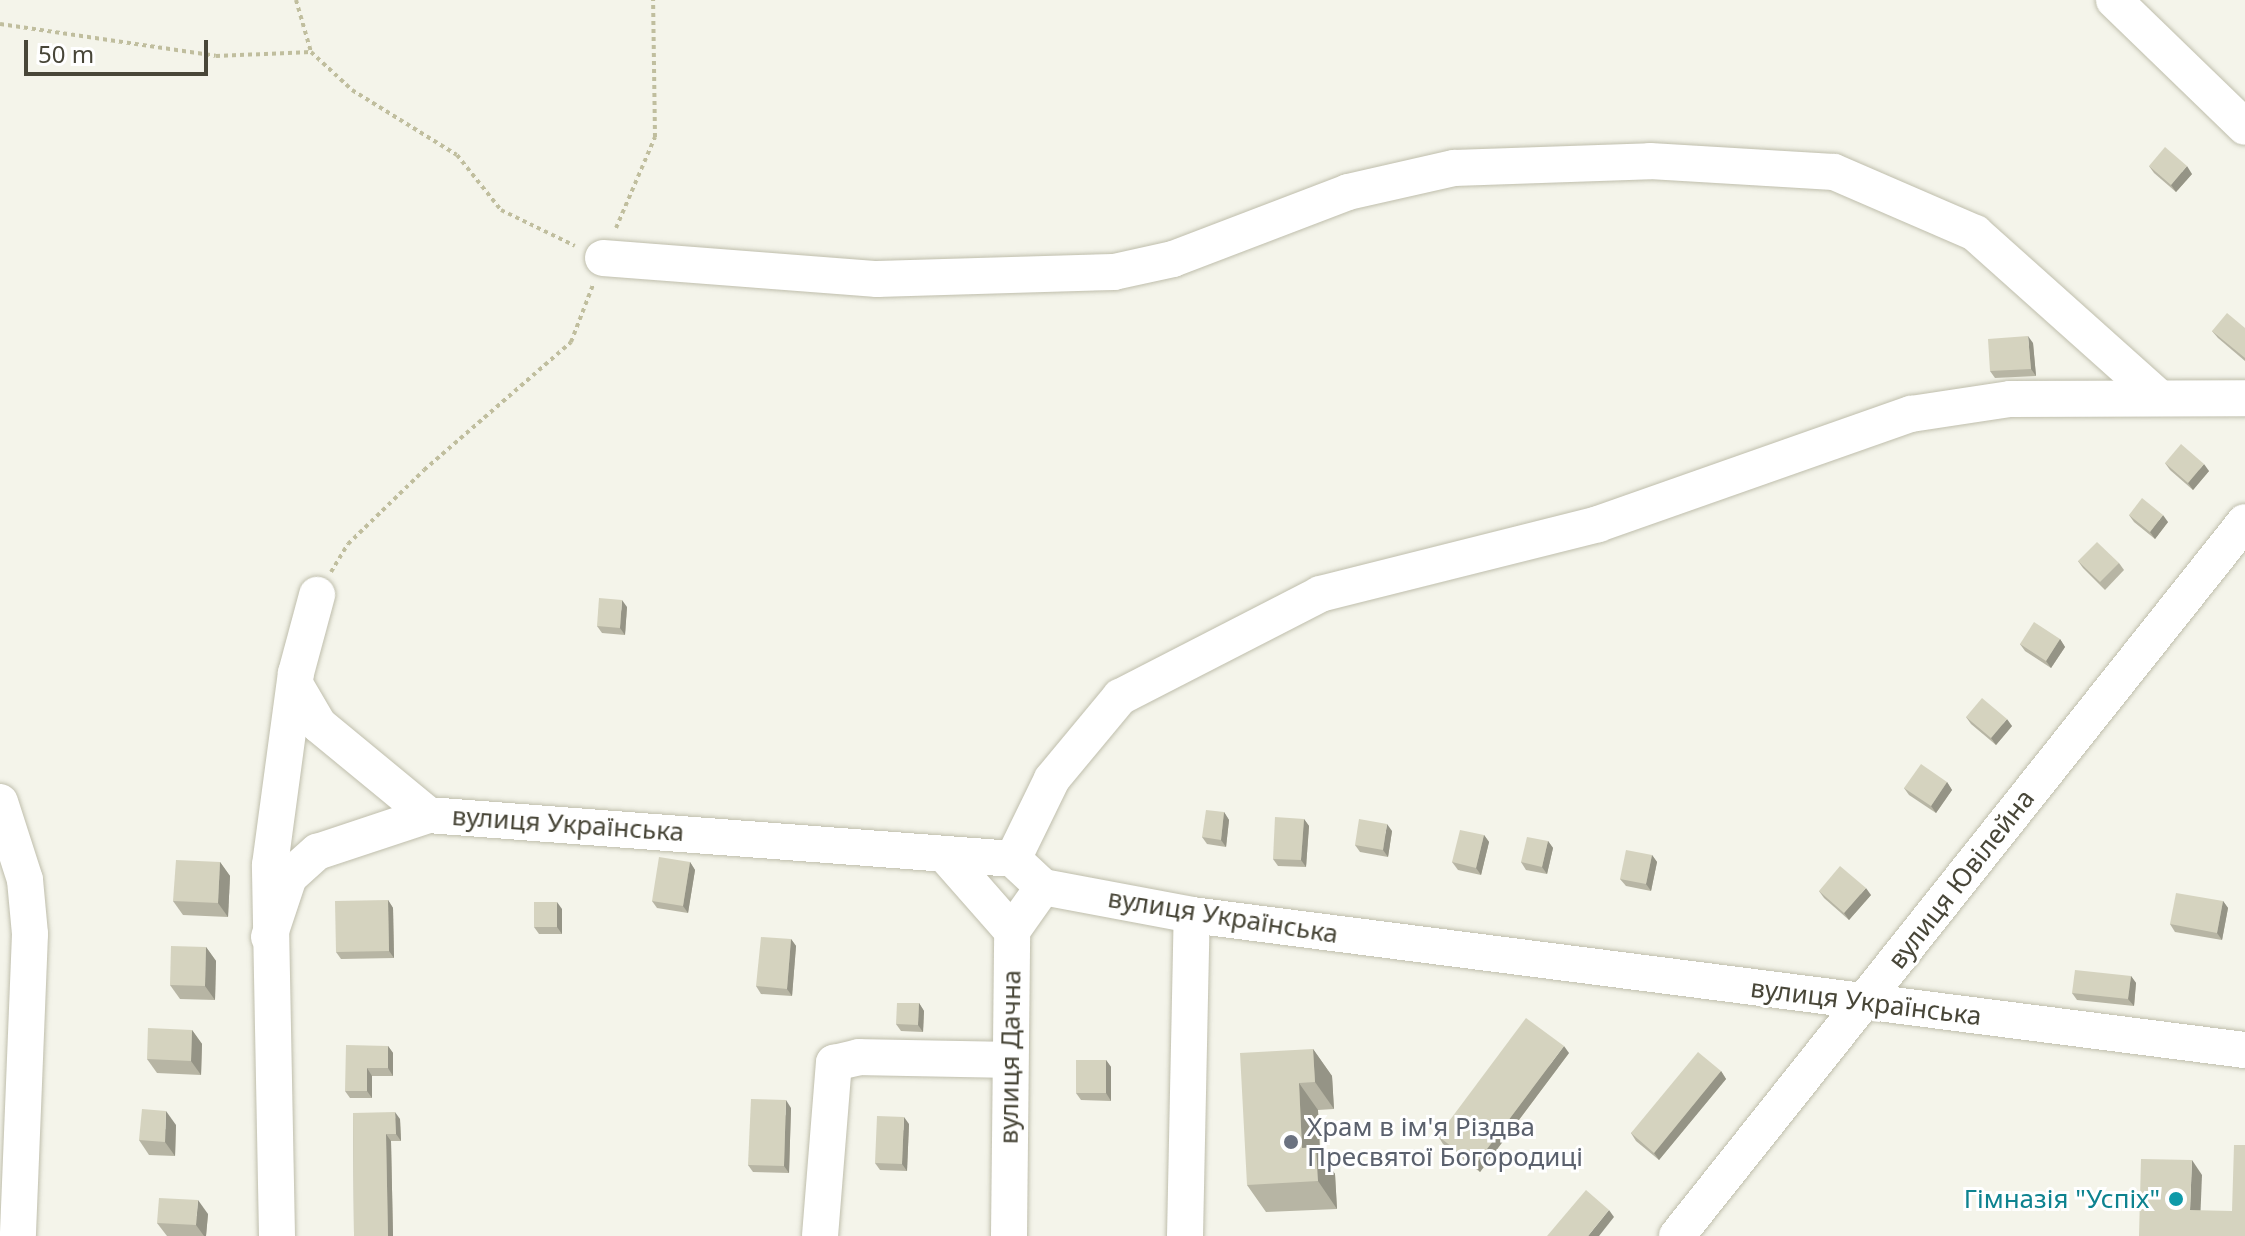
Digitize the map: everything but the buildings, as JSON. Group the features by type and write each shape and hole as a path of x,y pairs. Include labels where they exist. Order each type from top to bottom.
{"street":[{"path":"2114,0 2245,127"},
{"path":"603,258 877,279 1114,272 1173,259 1348,192 1454,168 1650,161 1834,172 1975,233 2155,394"},
{"path":"1043,887 1013,859 1052,779 1120,697 1320,594 1598,524 1911,414 2010,399 2155,394 2245,398"},
{"name":"вулиця Ювілейна","path":"1677,1236 2245,522"},
{"name":"вулиця Українська","path":"277,1236 269,937 285,751 317,595"},
{"path":"296,686 319,725 428,815"},
{"path":"285,751 344,748"},
{"path":"0,802 25,880 30,934 18,1236"},
{"name":"вулиця Українська","path":"269,937 289,877 317,852 428,815 947,857 1013,859"},
{"path":"947,857 1012,931"},
{"name":"вулиця Українська","path":"1043,887 1192,915 2245,1050"},
{"name":"вулиця Дачна","path":"1009,1236 1012,931 1043,887"},
{"path":"1185,1236 1192,915"},
{"path":"820,1236 834,1063 1009,1060"}],"path":[{"path":"296,0 311,52 352,90 457,155 501,210 603,258"},
{"path":"317,595 348,544 571,342 655,137 653,0"},
{"path":"0,24 216,56 311,52"}],"place":[{"name":"Храм в ім'я Різдва Пресвятої Богородиці","path":"1291,1142"},
{"name":"Гімназія \"Успіх\"","path":"2176,1199"}]}
